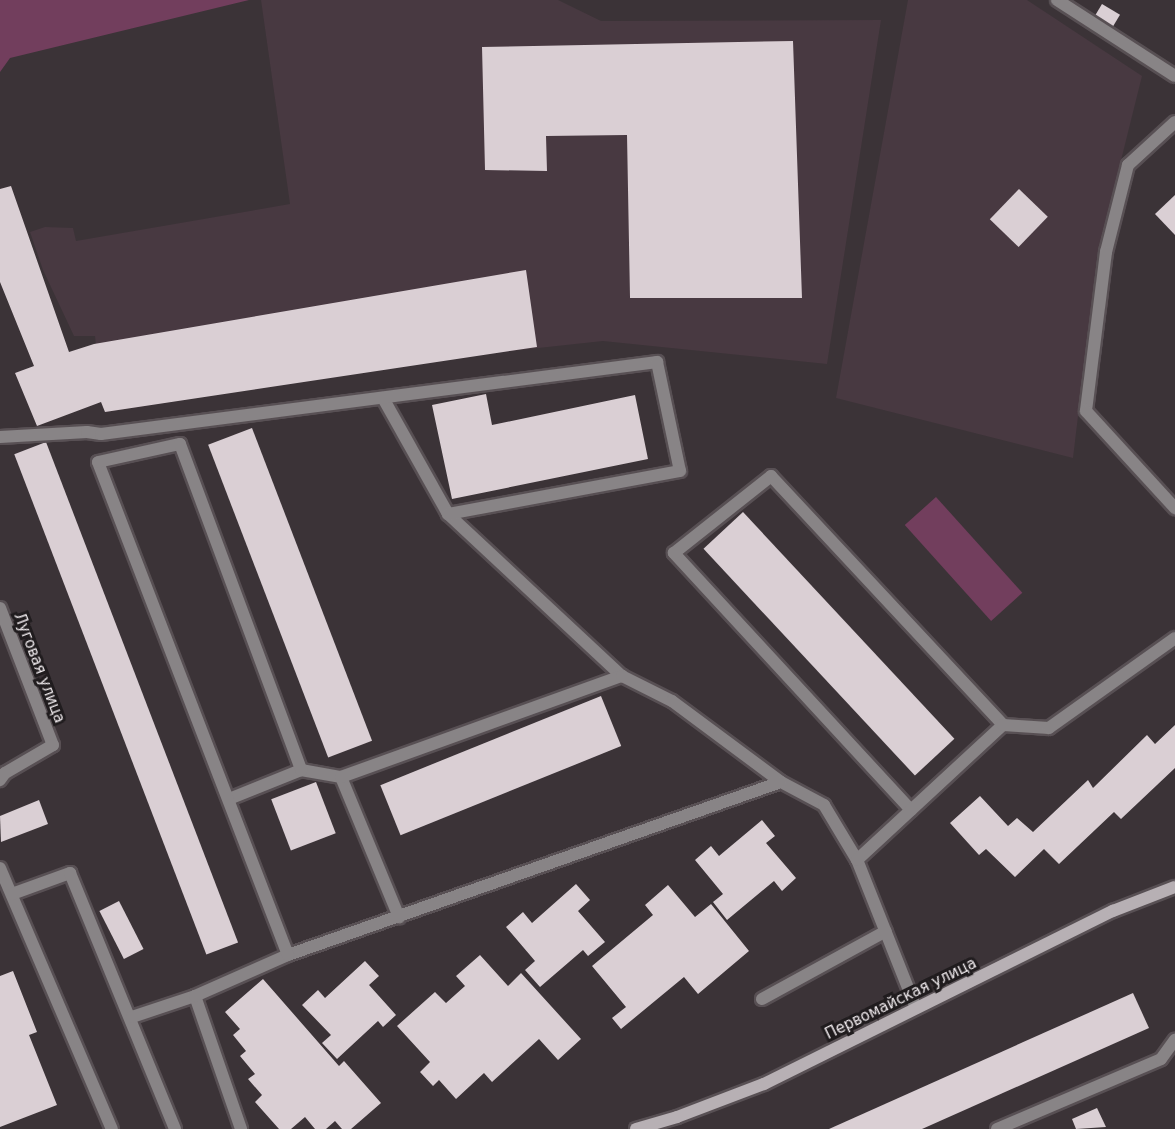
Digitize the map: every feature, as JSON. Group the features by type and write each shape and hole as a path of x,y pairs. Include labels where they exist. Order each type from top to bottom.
{"main road":[{"name":"Первомайская улица","path":"636,1129 677,1117 764,1084 1113,911 1175,887"}],"street":[{"path":"1057,0 1175,76"},
{"path":"1175,122 1128,165 1106,252 1086,411 1175,508"},
{"path":"0,437 87,432 101,434 239,414 383,398 657,362 680,471 448,514"},
{"path":"383,398 448,514 622,676 672,701 781,782 824,805 857,860 916,1008"},
{"path":"288,955 98,462 180,444 301,770"},
{"path":"910,810 674,553 771,476 1003,725 1049,728 1175,638"},
{"name":"Луговая улица","path":"0,608 53,745 5,773 0,780"},
{"path":"229,799 301,770 341,777 622,676"},
{"path":"857,860 1003,725"},
{"path":"341,777 399,917"},
{"path":"132,1017 195,996 288,955 781,782"},
{"path":"0,868 112,1129"},
{"path":"12,894 70,873 132,1017 175,1129"},
{"path":"762,999 886,931"},
{"path":"195,996 241,1129"},
{"path":"997,1129 1161,1059 1175,1040"}],"shaded area":[{"path":"0,0 249,0 10,58 0,72"},
{"path":"261,0 558,0 601,21 881,20 827,364 603,341 454,357 106,412 102,403 95,336 74,336 43,270 30,232 45,227 73,228 76,241 290,204"},
{"path":"908,0 1027,0 1142,76 1097,257 1073,458 836,398"},
{"path":"936,497 1022,593 991,621 905,525"}],"building":[{"path":"1102,4 1120,15 1112,29 1094,18"},
{"path":"793,41 802,298 630,298 627,135 546,136 547,171 485,170 482,47"},
{"path":"11,186 69,352 94,344 526,270 537,347 105,412 101,402 37,426 15,373 34,366 0,282 0,189"},
{"path":"1019,189 1048,217 1019,247 990,219"},
{"path":"1175,195 1175,235 1155,214"},
{"path":"486,394 492,425 635,395 648,459 452,499 432,405"},
{"path":"252,428 372,741 328,758 208,445"},
{"path":"46,442 238,942 206,955 14,454"},
{"path":"743,512 954,739 915,776 704,549"},
{"path":"601,696 621,746 401,835 380,785"},
{"path":"1175,725 1175,768 1121,819 1114,812 1059,864 1044,849 1015,877 986,849 979,855 950,823 980,796 1008,826 1017,818 1033,832 1088,780 1093,788 1147,735 1155,744"},
{"path":"316,782 336,833 291,851 271,799"},
{"path":"39,800 48,824 1,842 0,816"},
{"path":"762,820 775,836 766,843 796,878 782,891 774,881 727,920 713,902 723,894 695,860 711,846 719,856"},
{"path":"576,884 590,900 578,911 605,942 588,956 583,950 540,987 525,970 535,961 506,927 523,912 532,923"},
{"path":"668,885 695,917 711,904 749,951 698,994 684,977 621,1029 612,1018 626,1007 592,966 653,915 645,905"},
{"path":"119,901 144,949 124,959 99,911"},
{"path":"480,955 508,986 521,973 581,1039 558,1060 539,1039 492,1082 484,1073 456,1099 439,1080 433,1086 420,1072 430,1062 397,1026 435,992 446,1003 465,986 456,976"},
{"path":"365,961 379,976 369,985 396,1015 383,1027 378,1021 337,1059 322,1043 331,1035 302,1005 318,990 325,998"},
{"path":"13,971 37,1032 29,1035 57,1105 0,1127 0,976"},
{"path":"263,979 339,1066 344,1061 381,1103 351,1129 342,1129 335,1121 326,1129 315,1129 305,1117 291,1129 279,1129 255,1102 262,1095 248,1079 255,1074 240,1056 246,1051 233,1035 240,1029 225,1012"},
{"path":"1133,993 1149,1028 922,1129 829,1129"},
{"path":"1097,1108 1106,1127 1076,1129 1072,1119"}]}
